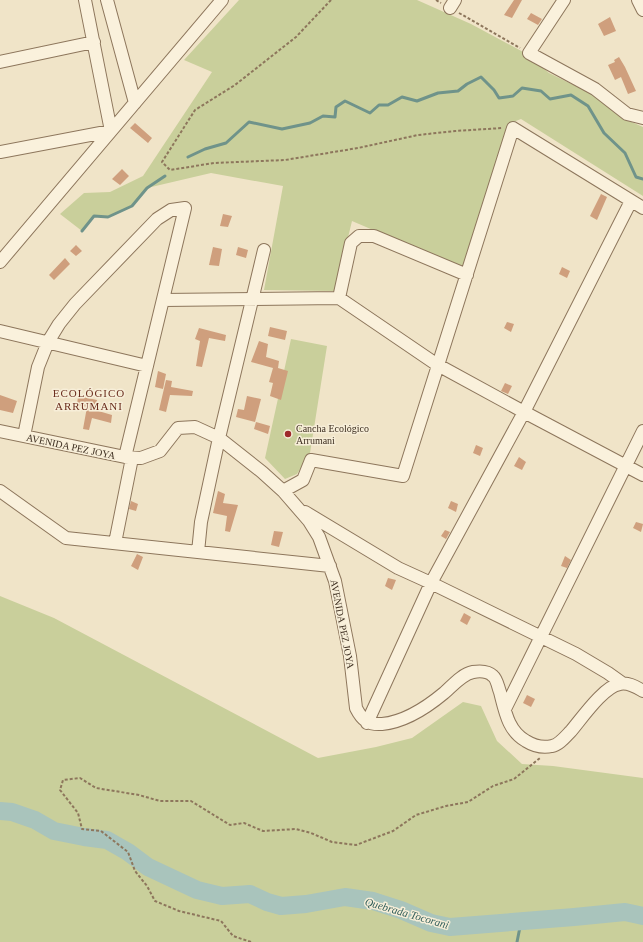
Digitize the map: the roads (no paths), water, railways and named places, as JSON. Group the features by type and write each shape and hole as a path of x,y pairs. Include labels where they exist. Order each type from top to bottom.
{"street":[{"path":"85,0 111,131"},
{"path":"107,0 135,103"},
{"path":"0,262 222,0"},
{"path":"564,0 529,53 595,89 627,114 643,118"},
{"path":"638,0 643,10"},
{"path":"0,62 94,42"},
{"path":"283,491 303,480 311,460 403,476 513,128 643,208"},
{"path":"0,152 111,131"},
{"path":"632,201 524,412 431,583 367,723 390,723 406,717 424,708 461,678 471,672 484,671 493,676 498,684 511,728 519,738 530,744 541,747 554,746 565,738 600,696 613,685 622,683 634,685 643,691"},
{"path":"24,436 38,367 48,342 59,324 75,304 157,220 170,210 185,208 147,366 128,457 115,543"},
{"path":"339,298 351,243 359,236 374,236 467,275"},
{"path":"198,552 201,522 219,438 264,250"},
{"path":"163,300 339,298 438,365 643,475"},
{"path":"0,330 147,366"},
{"name":"AVENIDA PEZ JOYA","path":"0,431 128,457 141,458 160,451 178,428 195,427 219,438 262,472 299,508 319,537 335,581 350,656 356,708 360,716 367,723"},
{"path":"505,709 643,431"},
{"path":"0,491 66,538 330,566"},
{"path":"299,508 398,568 576,654 622,683"}],"waterway":[{"path":"188,157 205,149 226,143 249,122 282,129 310,123 323,116 335,117 336,107 345,101 370,113 379,105 388,105 402,97 417,101 438,93 458,91 467,84 481,77 494,90 499,98 513,96 522,88 541,91 550,99 571,95 588,106 604,133 625,153 636,177 643,179"},
{"path":"82,231 94,216 108,217 132,206 147,188 165,176"},
{"name":"Quebrada Tocorani","path":"0,811 12,812 35,820 54,831 107,840 128,852 148,867 197,890 222,896 250,894 267,902 281,906 306,904 345,897 373,901 401,910 431,923 450,927 625,912 643,916"},
{"path":"517,942 521,922"}],"place":[{"name":"Cancha Ecológico Arrumani","path":"288,434"}],"district":[{"name":"ECOLÓGICO ARRUMANI","path":"89,399"}]}
